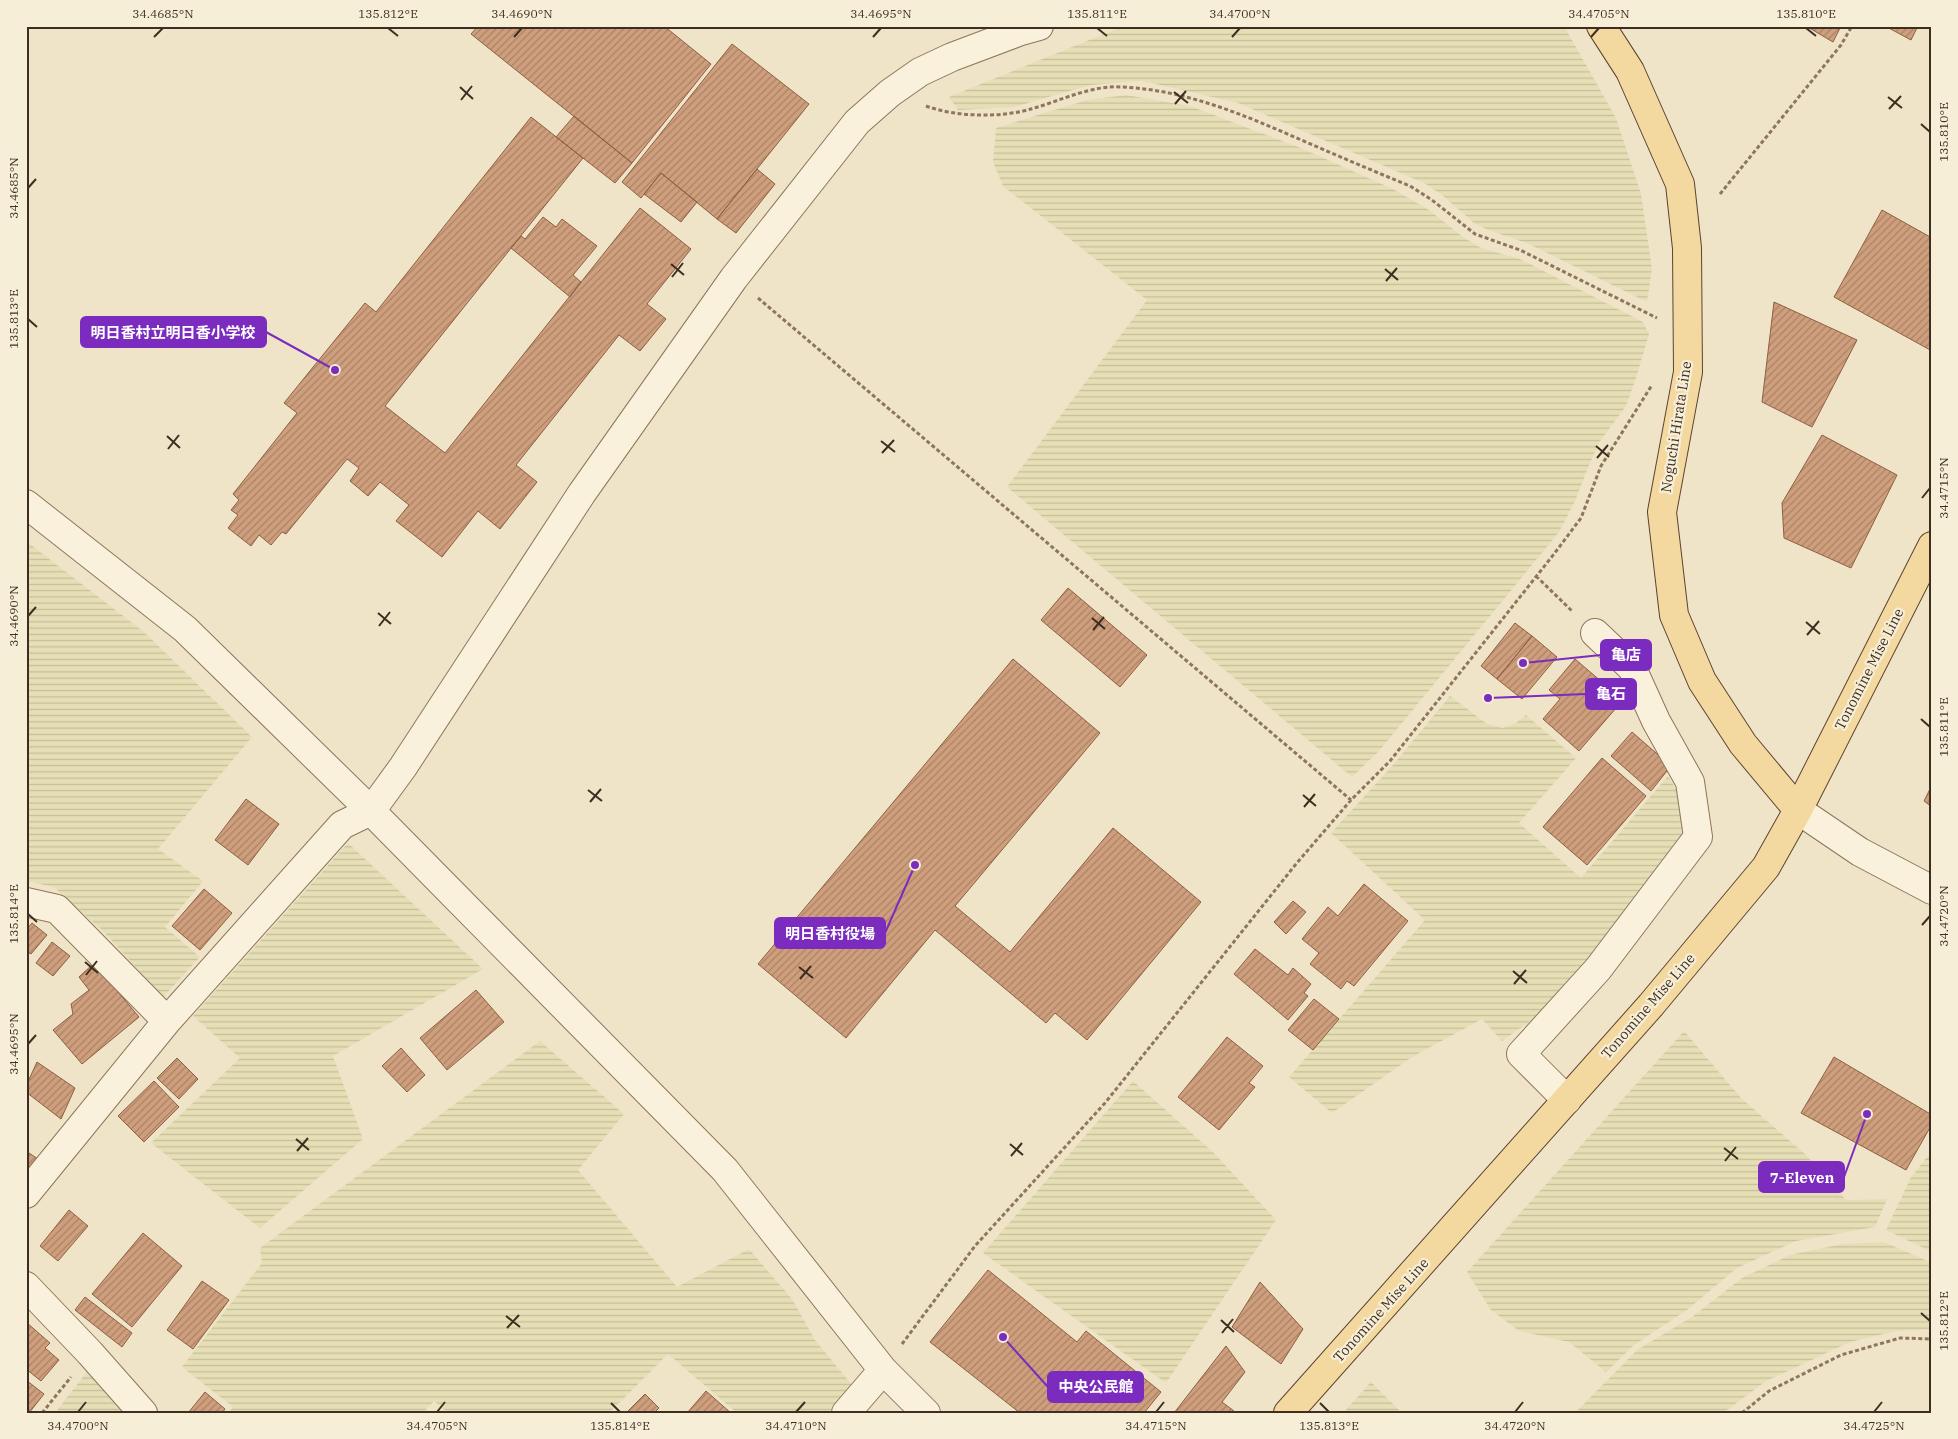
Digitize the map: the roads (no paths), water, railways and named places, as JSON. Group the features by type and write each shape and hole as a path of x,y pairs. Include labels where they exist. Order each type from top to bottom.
{"main road":[{"name":"Noguchi Hirata Line","path":"1601,26 1630,71 1680,184 1687,248 1688,372 1662,512 1674,614 1702,681 1743,744 1798,810"},
{"name":"Tonomine Mise Line","path":"1288,1413 1651,1005 1766,867 1798,810 1932,546"}],"street":[{"path":"26,1194 167,1021 342,825 371,811 403,767 582,494 734,278 857,122 890,93 920,72 952,57 1039,26"},
{"path":"26,504 185,629 371,811 725,1170 883,1370 926,1413"},
{"path":"1567,1100 1521,1054 1598,970 1698,837 1690,782 1656,721 1632,668 1595,633"},
{"path":"1798,810 1860,852 1932,890"},
{"path":"26,902 57,909 167,1021"},
{"path":"26,1286 90,1353 143,1413"},
{"path":"846,1413 883,1370"}],"place":[{"name":"明日香村立明日香小学校","path":"335,370"},
{"name":"亀店","path":"1523,663"},
{"name":"亀石","path":"1488,698"},
{"name":"明日香村役場","path":"915,865"},
{"name":"7-Eleven","path":"1867,1114"},
{"name":"中央公民館","path":"1003,1337"}]}
